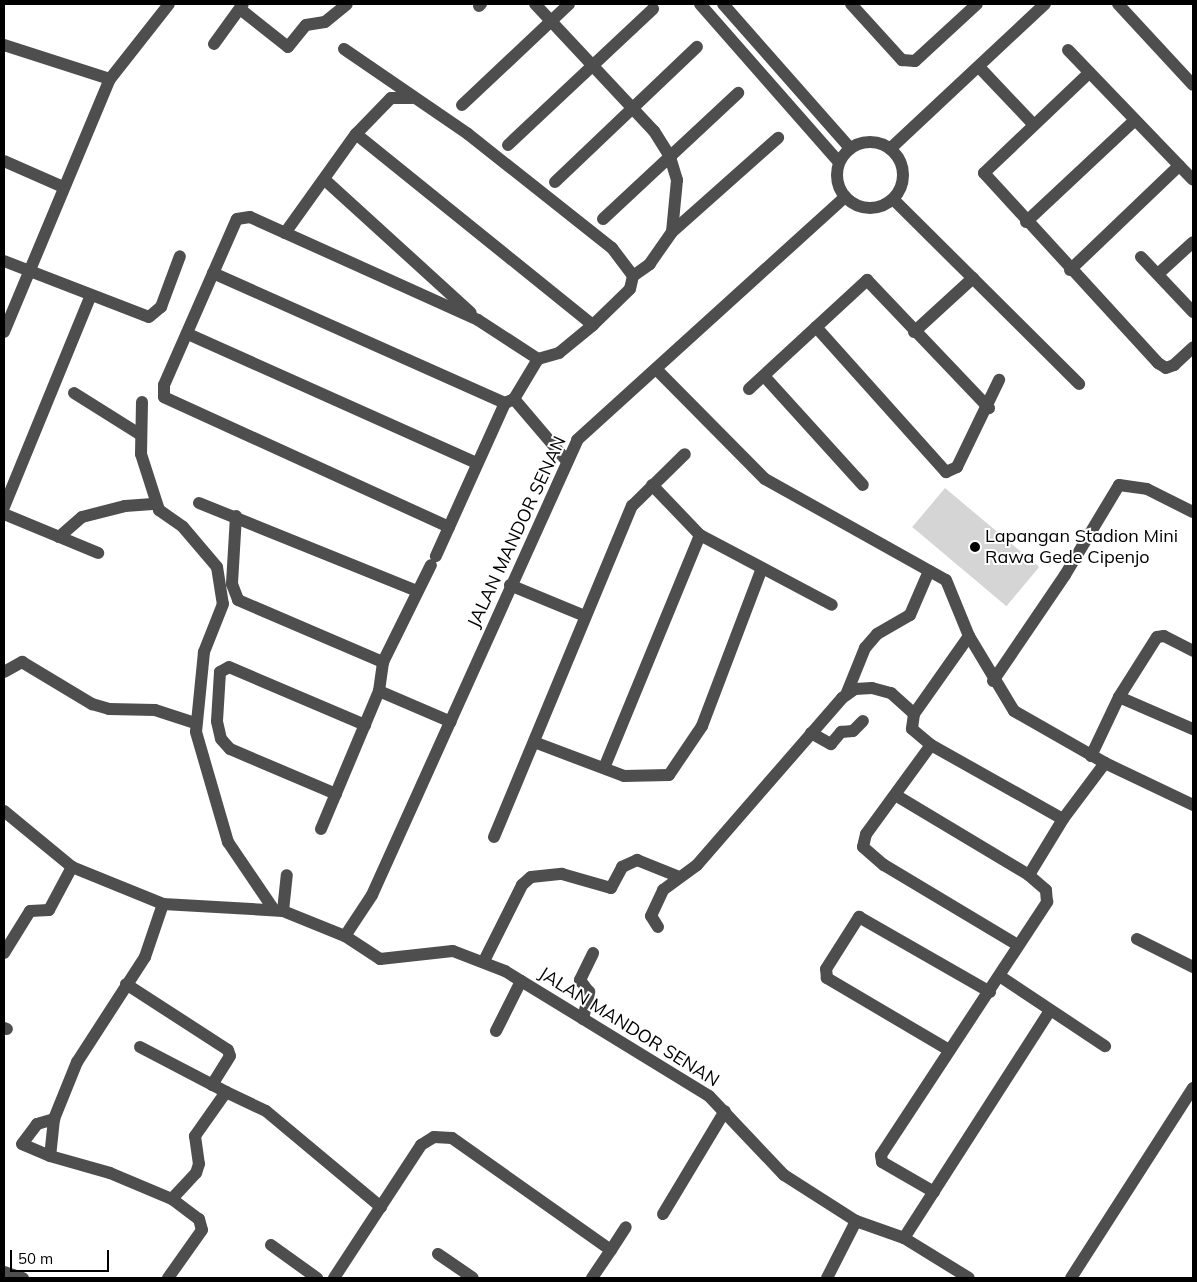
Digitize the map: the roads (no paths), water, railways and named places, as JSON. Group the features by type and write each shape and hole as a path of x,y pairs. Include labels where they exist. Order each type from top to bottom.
{"street":[{"path":"5,324 29,272 63,187 110,79 169,4"},
{"path":"214,44 241,7 288,47 306,25 324,22 347,4"},
{"path":"535,4 549,22 654,131 670,157 677,180 672,232"},
{"path":"462,105 568,4"},
{"path":"700,4 839,162"},
{"path":"723,4 850,148"},
{"path":"851,4 902,60 915,61 977,4"},
{"path":"891,148 1045,4"},
{"path":"1118,4 1193,85"},
{"path":"508,145 653,9"},
{"path":"721,27 734,17"},
{"path":"4,45 110,79"},
{"path":"555,182 697,47"},
{"path":"344,49 415,98 612,248 633,276"},
{"path":"1068,50 1134,121 1193,180"},
{"path":"979,67 1033,124"},
{"path":"1089,72 984,173 1026,222 1158,363 1166,368 1174,365 1193,347"},
{"path":"603,219 738,93"},
{"path":"285,233 325,180 356,134 391,98 415,98"},
{"path":"1026,222 1134,121"},
{"path":"356,134 593,326"},
{"path":"321,829 379,691 383,662 434,560 477,463 510,401 538,359 559,353 593,326 630,289 633,276 650,264 672,232 778,138"},
{"path":"870,142 891,148 903,164 904,183 894,200 878,208 860,207 845,197 838,180 839,162 850,148 870,142"},
{"path":"4,161 63,187"},
{"path":"1070,270 1179,166"},
{"path":"325,180 478,320"},
{"name":"JALAN MANDOR SENAN","path":"345,936 372,895 451,722 566,460 584,433 657,370 845,197"},
{"path":"894,200 1080,384"},
{"path":"449,526 169,402 164,385 188,334 213,273 242,216 285,233 478,320 538,359"},
{"path":"1158,274 1193,242"},
{"path":"4,261 90,297 149,317 158,313 180,256"},
{"path":"1141,257 1193,312"},
{"path":"213,273 510,401 566,460"},
{"path":"914,332 973,278"},
{"path":"749,389 867,280 914,332 989,408"},
{"path":"4,507 90,297"},
{"path":"816,327 946,472 957,467 989,408 1000,380"},
{"path":"188,334 477,463"},
{"path":"657,370 766,479 929,571 952,589 969,636 993,681 1006,704 1026,721 1091,756 1193,805"},
{"path":"764,376 863,484"},
{"path":"74,393 140,435"},
{"path":"142,402 140,435 156,504 161,513 183,527 217,567 223,592 223,604 204,652 196,723 228,842 278,910"},
{"path":"494,837 632,506 685,454"},
{"path":"652,485 700,535 832,605"},
{"path":"993,681 1065,575 1119,485 1147,489 1193,512"},
{"path":"199,503 236,516 418,591"},
{"path":"59,537 82,517 126,506 156,504"},
{"path":"4,514 98,553"},
{"path":"236,516 232,584 238,600 383,662"},
{"path":"604,768 700,535"},
{"path":"534,742 624,776 655,778 669,775 684,759 702,726 762,568"},
{"path":"846,695 865,648 877,634 910,615 929,571"},
{"path":"510,585 585,616"},
{"path":"969,636 914,714 914,733 1063,819"},
{"path":"1091,756 1119,697 1157,638 1164,636 1193,651"},
{"path":"4,672 22,662 92,704 109,710 155,710 196,723"},
{"path":"336,794 230,749 221,739 217,721 220,672 230,667 365,726"},
{"path":"658,927 652,921 654,909 677,876 697,865 811,732 846,695 855,689 872,688 891,693 914,714"},
{"path":"379,691 451,722"},
{"path":"1119,697 1193,729"},
{"path":"811,732 831,744 841,732 852,732 863,722"},
{"path":"932,745 898,796 866,834 864,847 884,865 1016,944"},
{"path":"1029,875 1063,819 1105,763"},
{"path":"898,796 1029,875 1046,890 1047,902 1016,944 1001,977 949,1050 881,1155 882,1162 934,1192"},
{"name":"JALAN MANDOR SENAN","path":"4,810 72,867 163,904 278,910 345,936 380,959 453,951 484,961 709,1096 784,1175 856,1221 904,1238 969,1278"},
{"path":"484,961 522,884 531,877 562,874 610,888 622,867 637,860 677,876"},
{"path":"4,953 30,911 49,910 72,867"},
{"path":"278,910 287,875"},
{"path":"50,1156 54,1119 78,1062 153,940 163,904"},
{"path":"949,1050 827,978 826,969 859,917 990,992"},
{"path":"1138,939 1193,967"},
{"path":"582,1019 589,992 580,980 593,953"},
{"path":"1001,977 1105,1046"},
{"path":"496,1031 521,982"},
{"path":"126,984 228,1050 230,1056 212,1085"},
{"path":"904,1238 1050,1011"},
{"path":"140,1046 212,1085 266,1111 381,1206"},
{"path":"1071,1278 1193,1088"},
{"path":"172,1199 196,1173 199,1164 195,1136 226,1092"},
{"path":"663,1214 725,1111"},
{"path":"54,1119 38,1124 22,1144 50,1156 110,1173 172,1199 199,1219 202,1230 168,1278"},
{"path":"334,1278 421,1145 441,1136 460,1144 611,1250"},
{"path":"827,1278 856,1221"},
{"path":"592,1278 626,1227"},
{"path":"271,1245 317,1278"},
{"path":"438,1254 473,1278"},
{"path":"4,1272 23,1278"}],"place":[{"name":"Lapangan Stadion Mini Rawa Gede Cipenjo","path":"975,547"}]}
